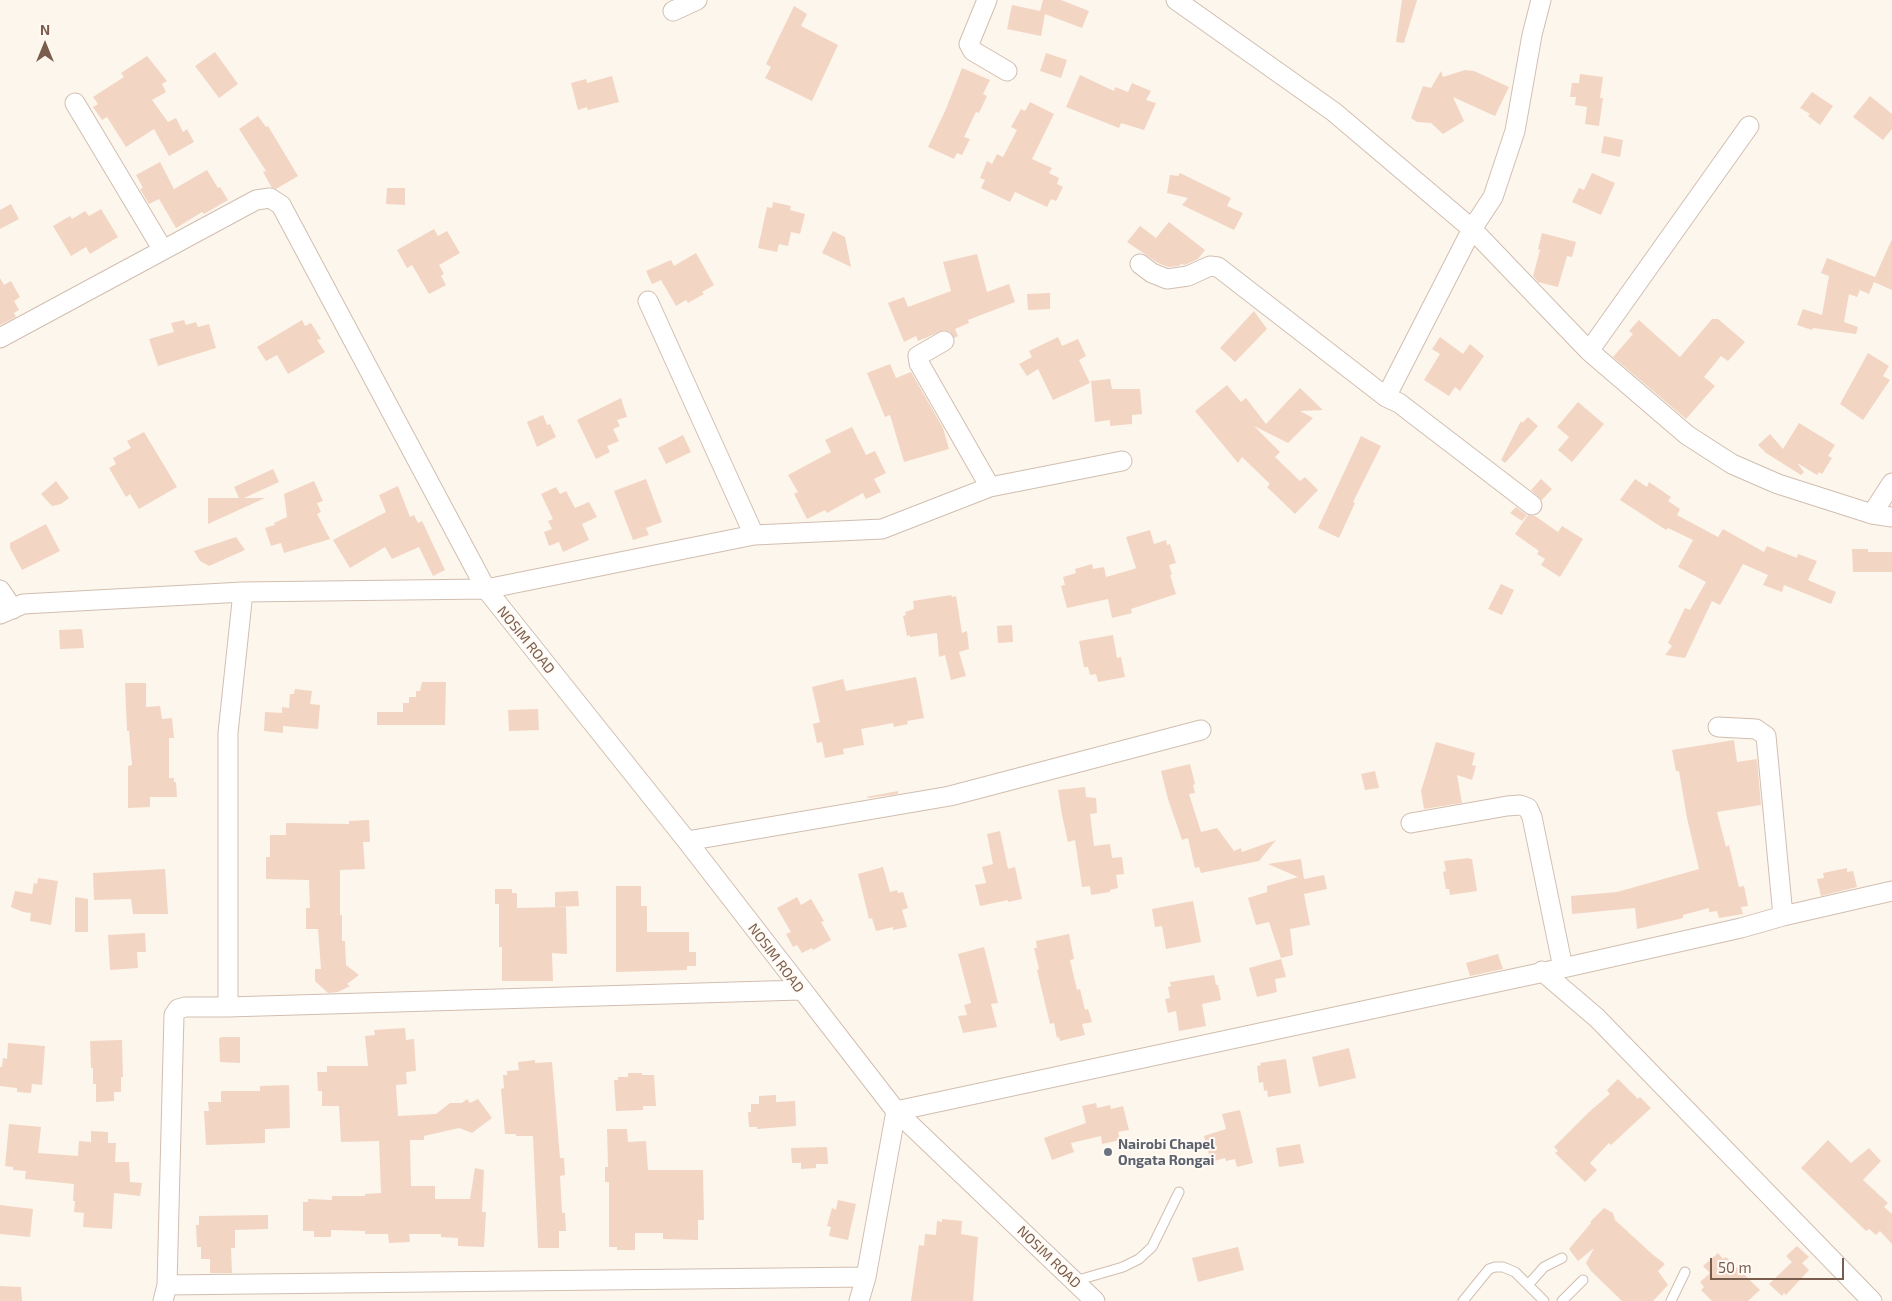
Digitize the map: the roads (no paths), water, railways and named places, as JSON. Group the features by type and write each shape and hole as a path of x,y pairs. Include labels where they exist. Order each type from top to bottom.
{"street":[{"path":"673,11 697,0"},
{"path":"987,0 969,44 973,51 1007,71"},
{"path":"1176,0 1334,112 1472,229 1589,351 1687,435 1732,464 1778,484 1872,514 1892,517"},
{"path":"1386,397 1472,229 1493,197 1515,131 1532,35 1542,0"},
{"path":"75,103 163,250"},
{"path":"1589,351 1748,126"},
{"name":"NOSIM ROAD","path":"0,338 256,200 270,198 281,205 486,589 687,841 896,1111 1095,1301"},
{"path":"1140,264 1152,273 1166,279 1188,276 1210,266 1218,267 1386,397 1399,403 1532,505"},
{"path":"648,301 754,535"},
{"path":"944,341 918,356 919,364 990,487"},
{"path":"0,590 7,612 23,604 243,592 486,589 754,535 882,529 990,487 1122,461"},
{"path":"1872,514 1892,483"},
{"path":"228,1007 228,733 243,592"},
{"path":"1718,727 1756,729 1766,736 1784,916"},
{"path":"687,841 950,796 1201,730"},
{"path":"1411,823 1507,806 1520,805 1528,808 1532,817 1563,968"},
{"path":"859,1301 866,1277 896,1111 1563,968 1741,928 1892,891"},
{"path":"1542,971 1597,1018 1872,1301"},
{"path":"801,990 184,1007 178,1009 174,1015 165,1293 866,1277"}],"lane":[{"path":"1075,1281 1123,1267 1139,1259 1152,1247 1179,1192"},
{"path":"1528,1286 1544,1267 1562,1258"},
{"path":"1463,1301 1489,1269 1495,1267 1509,1269 1544,1301"},
{"path":"1671,1301 1685,1272"},
{"path":"1562,1301 1583,1280"}],"place":[{"name":"Nairobi Chapel Ongata Rongai","path":"1108,1152"}]}
